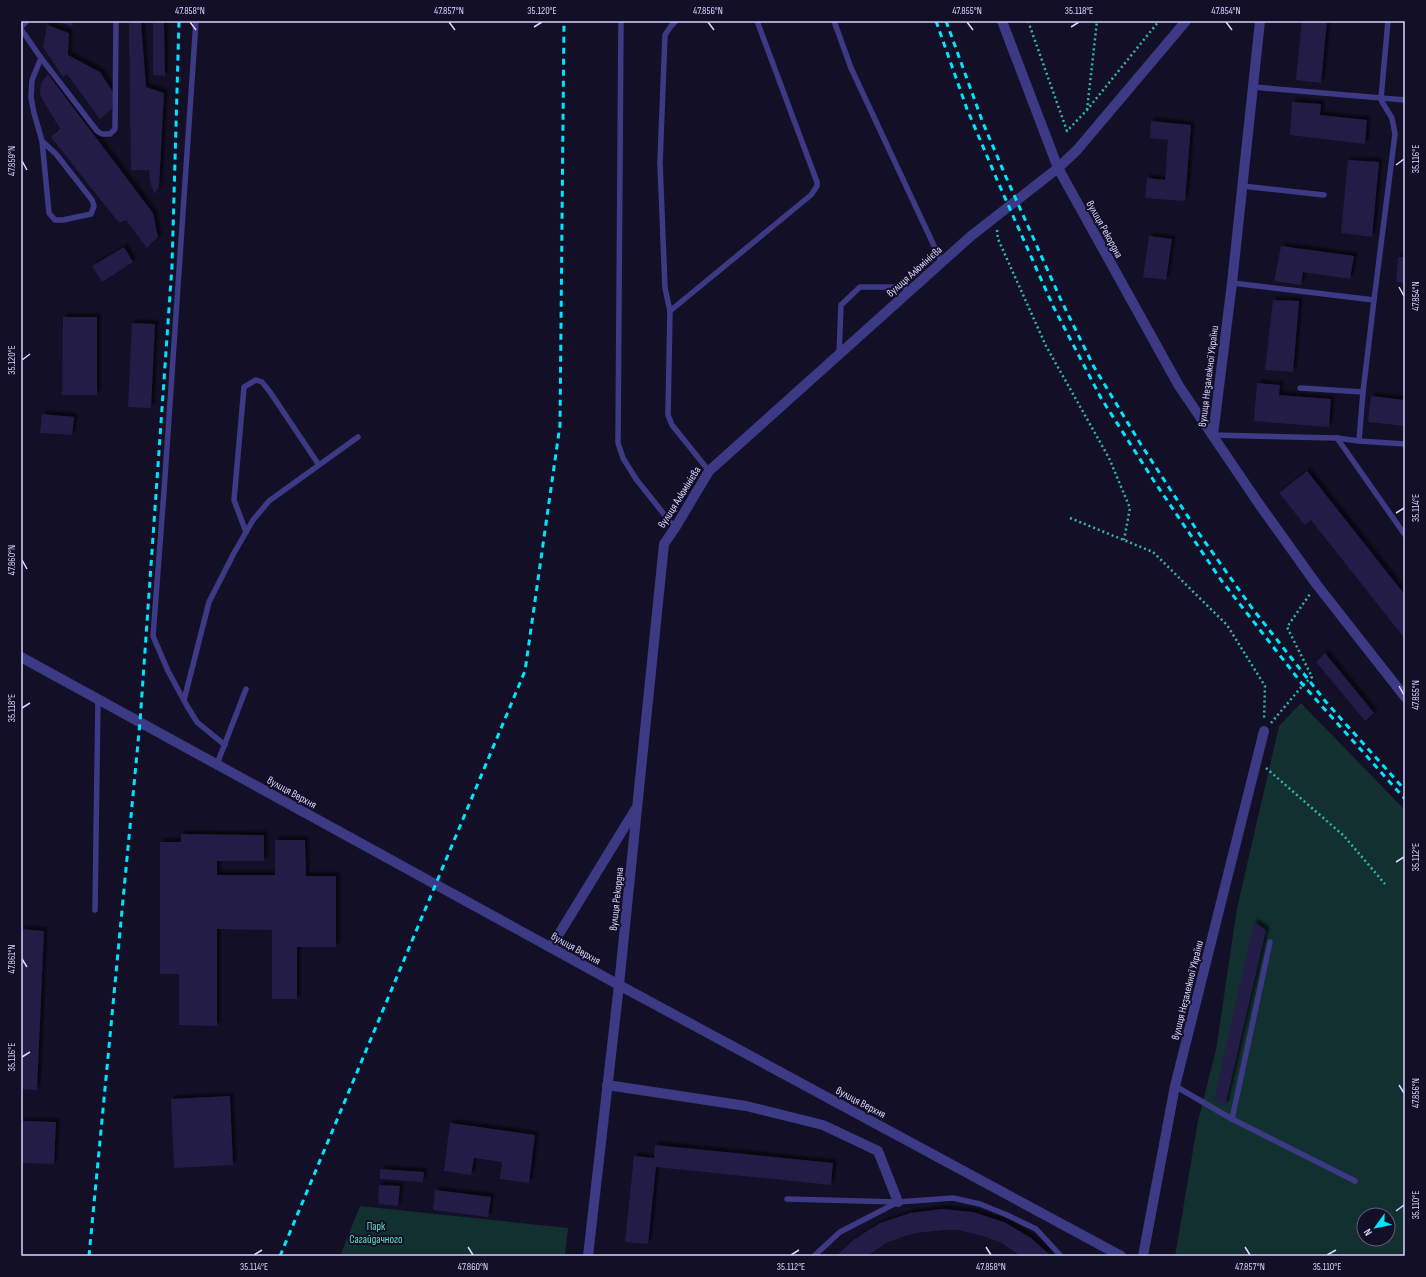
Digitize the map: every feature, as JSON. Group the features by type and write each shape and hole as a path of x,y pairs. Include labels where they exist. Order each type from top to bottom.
{"street":[{"name":"вулиця Рекордна","path":"1002,21 1058,168 1179,386 1213,436"},
{"name":"вулиця Алюмінієва","path":"664,544 709,471 971,236 1058,168 1077,150 1186,21"},
{"name":"вулиця Незалежної України","path":"1260,21 1232,284 1213,436 1259,504 1317,584 1405,697"},
{"name":"вулиця Рекордна","path":"588,1256 619,985 664,544"},
{"name":"вулиця Верхня","path":"21,657 619,985 1121,1256"},
{"name":"вулиця Незалежної України","path":"1143,1256 1175,1086 1264,731"},
{"path":"550,947 637,807"},
{"path":"608,1085 746,1106 823,1125 878,1151 898,1202"}],"lane":[{"path":"27,21 21,28 41,58 97,131 102,134 110,134 115,129 116,21"},
{"path":"196,21 153,636 168,671 197,722 225,745"},
{"path":"621,21 618,443 623,458 636,479 675,528"},
{"path":"676,21 665,35 660,162 665,288 670,311 668,415 672,425 709,471"},
{"path":"670,311 811,195 817,186 817,182 757,21"},
{"path":"834,21 851,68 942,263"},
{"path":"1359,441 1363,392 1395,134 1392,118 1381,98 1388,21"},
{"path":"41,58 32,80 31,98 42,141 49,213 55,220 63,220 91,214 94,206 92,200 56,154 42,141"},
{"path":"1253,87 1405,100"},
{"path":"1242,186 1324,195"},
{"path":"1232,284 1374,300"},
{"path":"839,355 840,305 860,287 914,287"},
{"path":"246,532 234,500 244,387 256,380 262,382 319,465"},
{"path":"1300,388 1363,392"},
{"path":"1213,436 1337,438 1405,444"},
{"path":"184,700 209,602 253,520 269,501 358,437"},
{"path":"1337,438 1405,535"},
{"path":"217,764 246,689"},
{"path":"95,910 98,699"},
{"path":"1232,1119 1270,942"},
{"path":"1175,1086 1232,1119 1354,1181"},
{"path":"787,1199 898,1202 953,1198 980,1204 1007,1215 1036,1230 1061,1256"},
{"path":"814,1256 840,1232 898,1202"}],"path":[{"path":"1028,21 1067,131 1159,21"},
{"path":"1086,110 1097,21"},
{"path":"994,218 998,239 1046,346 1109,458 1130,508 1124,540"},
{"path":"1070,518 1153,552 1227,625 1265,686 1264,731"},
{"path":"1264,731 1303,685 1312,677 1286,627 1317,584"},
{"path":"1257,759 1344,836 1386,884"}],"green space":[{"path":"1301,703 1405,810 1405,1256 1175,1256 1198,1121 1216,1050 1237,908 1279,726"},
{"name":"Парк Сагайдачного","path":"360,1206 568,1228 565,1256 340,1256"}],"building":[{"path":"54,21 73,21 72,26"},
{"path":"129,21 141,21 146,87 164,93 159,187 154,194 150,181 149,170 131,170"},
{"path":"153,21 164,21 165,76 153,75"},
{"path":"1302,21 1327,21 1321,83 1296,80"},
{"path":"47,25 69,33 68,55 100,72 113,92 112,109 100,119 67,74 63,77 43,47"},
{"path":"48,74 153,213 158,237 147,248 126,220 119,223 51,137 60,129 40,95 41,83"},
{"path":"1292,102 1321,104 1320,115 1367,120 1365,144 1290,135"},
{"path":"1151,121 1191,125 1185,201 1145,198 1147,178 1165,180 1168,140 1150,138"},
{"path":"1348,160 1379,162 1372,237 1341,233"},
{"path":"1149,236 1172,239 1166,280 1143,277"},
{"path":"1281,246 1354,256 1350,279 1303,272 1301,285 1274,281"},
{"path":"124,247 133,262 102,282 92,266"},
{"path":"1398,257 1405,257 1405,283 1396,282"},
{"path":"1273,300 1299,301 1293,372 1265,370"},
{"path":"63,317 97,317 97,395 62,395"},
{"path":"132,323 155,324 151,408 128,407"},
{"path":"1257,383 1280,385 1279,395 1331,399 1329,427 1254,421"},
{"path":"1371,396 1405,400 1405,426 1368,422"},
{"path":"42,414 74,417 72,435 40,433"},
{"path":"1307,471 1405,595 1405,639 1311,520 1305,525 1279,493"},
{"path":"1325,653 1374,713 1365,721 1316,662"},
{"path":"181,834 264,835 264,861 217,861 217,875 275,875 275,840 305,840 306,876 336,876 336,947 297,947 297,999 272,999 272,930 217,929 217,1026 179,1025 179,974 160,974 160,842 181,842"},
{"path":"1254,922 1266,930 1225,1106 1214,1100"},
{"path":"21,929 44,931 37,1090 21,1089"},
{"path":"230,1096 233,1165 174,1168 171,1099"},
{"path":"21,1121 56,1122 54,1164 21,1163"},
{"path":"450,1123 535,1135 529,1183 500,1179 502,1162 474,1158 471,1175 444,1171"},
{"path":"655,1145 833,1163 831,1185 656,1167 648,1244 625,1242 634,1156 654,1158"},
{"path":"380,1169 424,1172 423,1182 380,1179"},
{"path":"379,1185 400,1186 398,1206 378,1204"},
{"path":"435,1190 491,1197 488,1217 433,1210"},
{"path":"942,1209 973,1212 1004,1222 1031,1238 1051,1256 1021,1256 1000,1242 986,1237 959,1230 944,1230 916,1233 902,1237 888,1242 867,1256 836,1256 853,1240 880,1223 910,1213"}],"railway":[{"path":"89,1256 140,722 172,266 179,21"},
{"path":"280,1256 525,671 560,425 564,21"},
{"path":"936,21 967,109 998,182 1053,306 1101,398 1154,481 1221,580 1303,685 1405,799"},
{"path":"946,21 983,123 1006,177 1061,300 1094,367 1140,443 1200,535 1252,608 1326,702 1405,790"}]}
